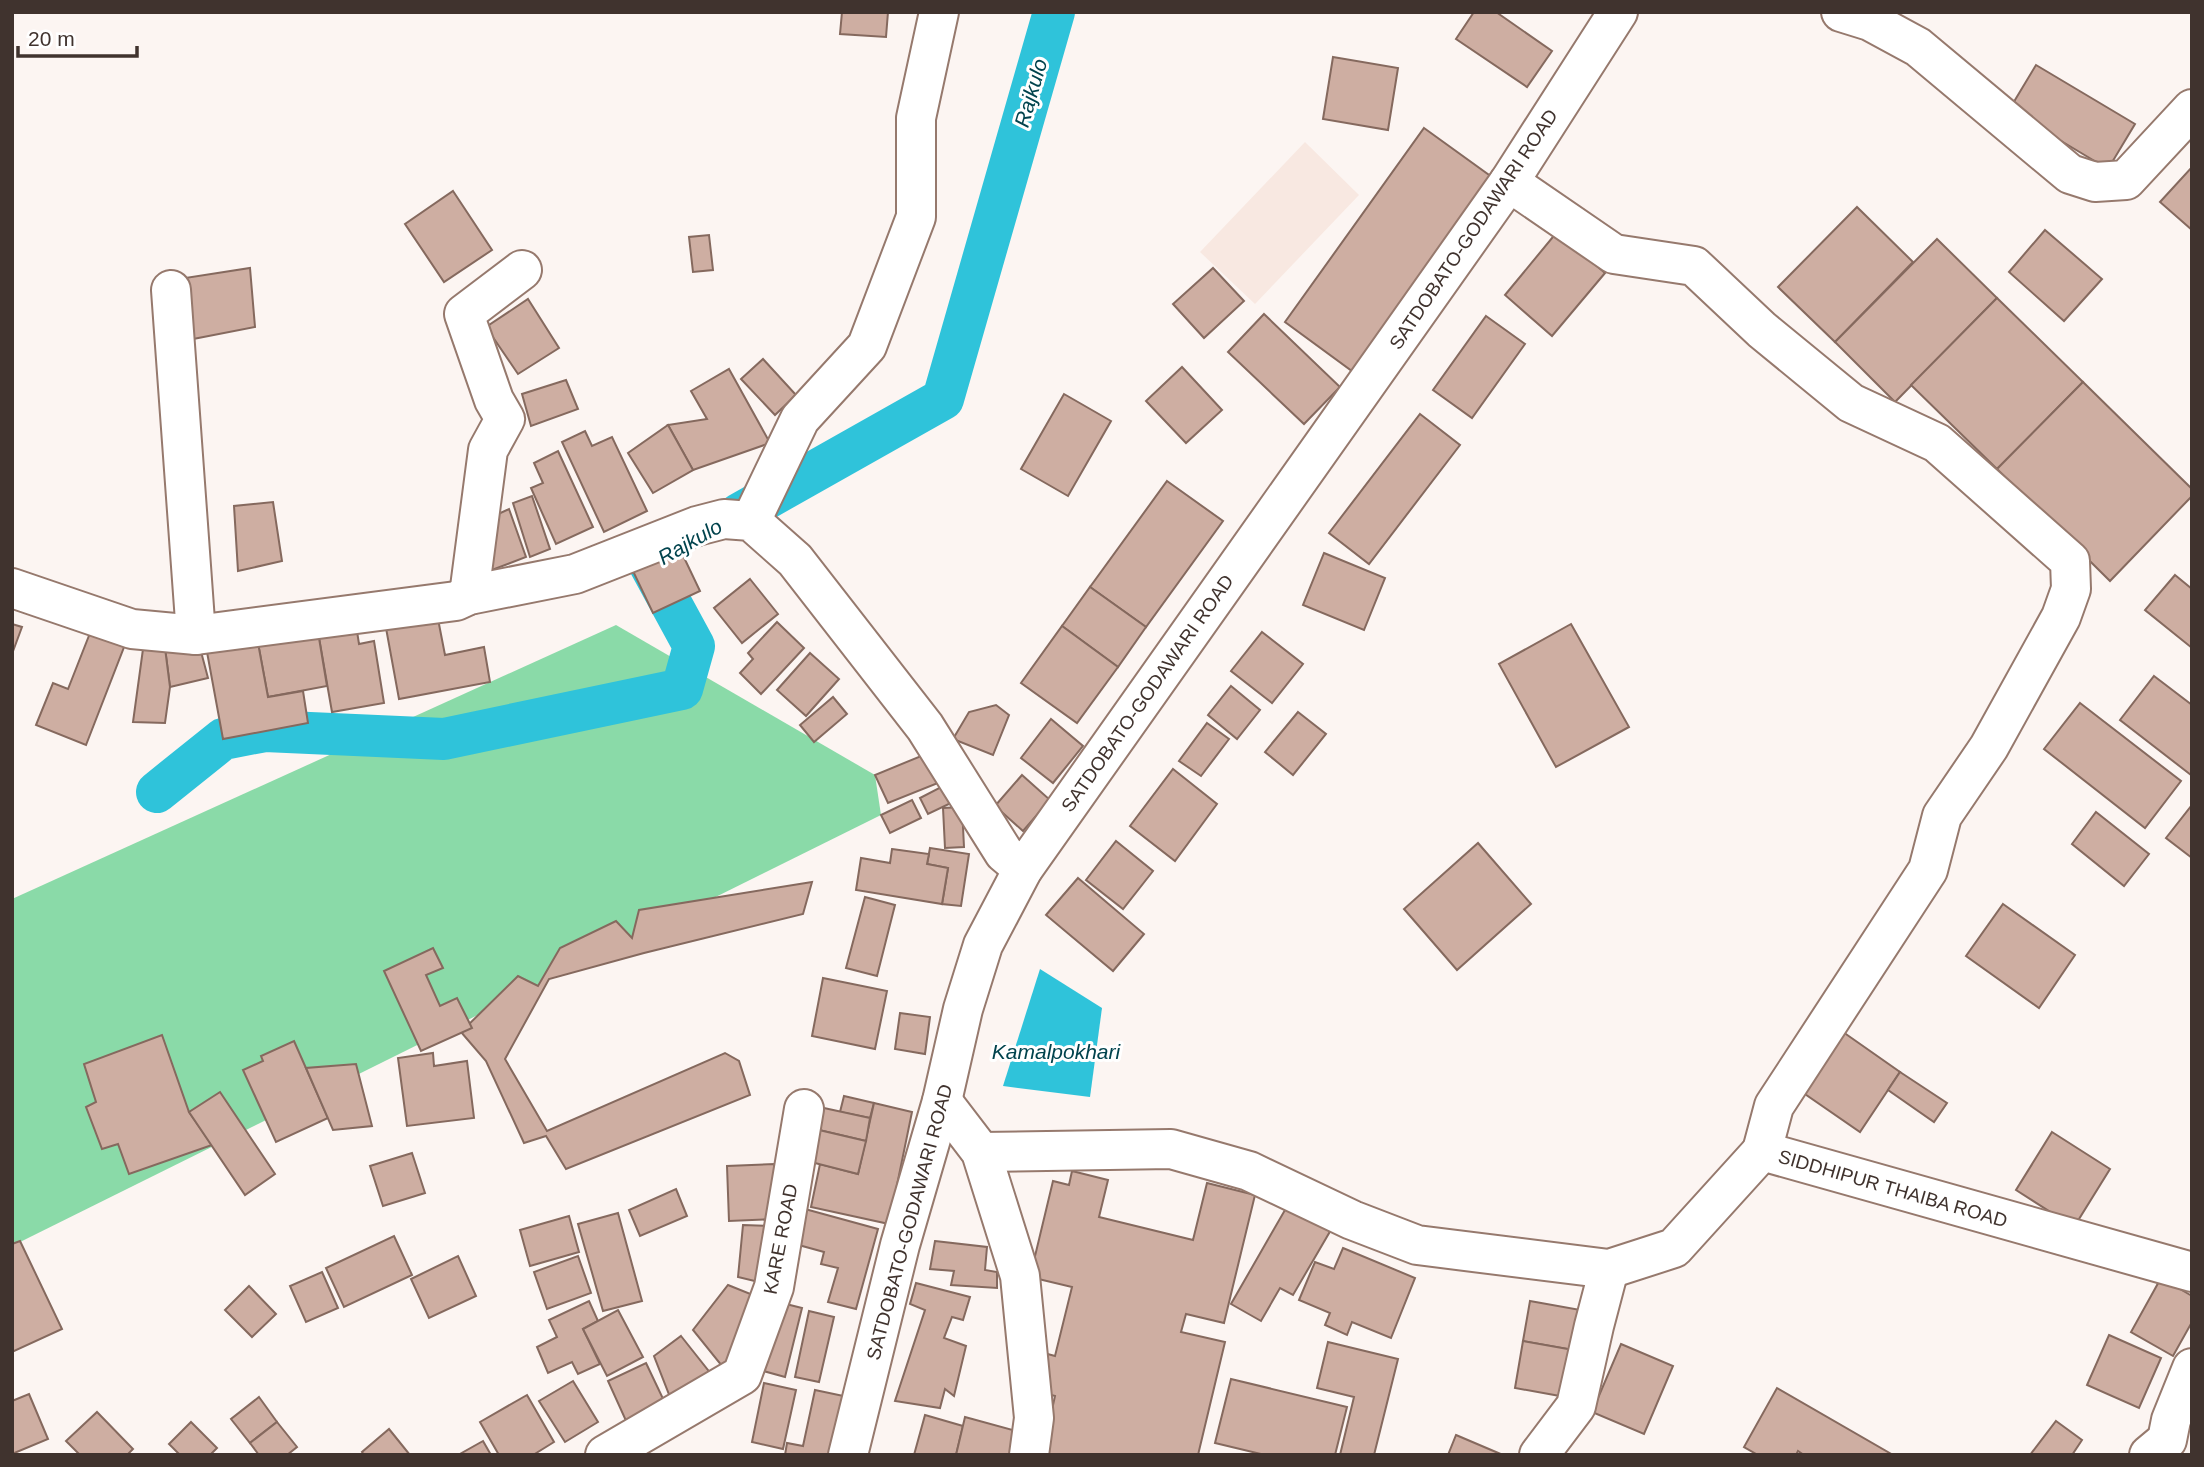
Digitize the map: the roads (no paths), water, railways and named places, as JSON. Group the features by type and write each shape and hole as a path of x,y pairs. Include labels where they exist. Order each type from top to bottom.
{"street":[{"path":"751,521 800,419 867,346 916,218 916,118 939,12"},
{"name":"SATDOBATO-GODAWARI ROAD","path":"848,1455 900,1245 983,945 1023,869 1509,182 1618,12"},
{"path":"1841,12 1870,21 1918,47 2070,174 2095,182 2126,180 2192,109"},
{"path":"1509,182 1614,254 1694,266 1762,330 1851,403 1937,443 2070,561 2071,589 2061,617 1989,747 1942,816 1928,870 1774,1107 1762,1151"},
{"path":"469,595 488,450 505,419 494,400 464,314 522,270"},
{"path":"171,290 196,635"},
{"path":"12,588 132,629 196,635 456,601 469,595 575,574 697,526 724,519 751,521 795,560 925,727 1004,853 1023,869"},
{"path":"942,1101 981,1152 1020,1276 1034,1418 1029,1455"},
{"name":"KARE ROAD","path":"605,1455 742,1376 774,1287 804,1109"},
{"name":"SIDDHIPUR THAIBA ROAD","path":"981,1152 1171,1149 1249,1171 1352,1220 1417,1245 1609,1269 1674,1248 1762,1151 2192,1272"},
{"path":"1539,1455 1576,1406 1609,1269"},
{"path":"2168,1450 2171,1420 2192,1368"}],"water":[{"name":"Kamalpokhari","path":"1040,969 1102,1008 1090,1097 1003,1086"}],"waterway":[{"name":"Rajkulo","path":"739,514 943,399 1054,12"},
{"name":"Rajkulo","path":"157,792 223,739 265,731 444,739 682,689 694,646 650,565 659,560"}]}
